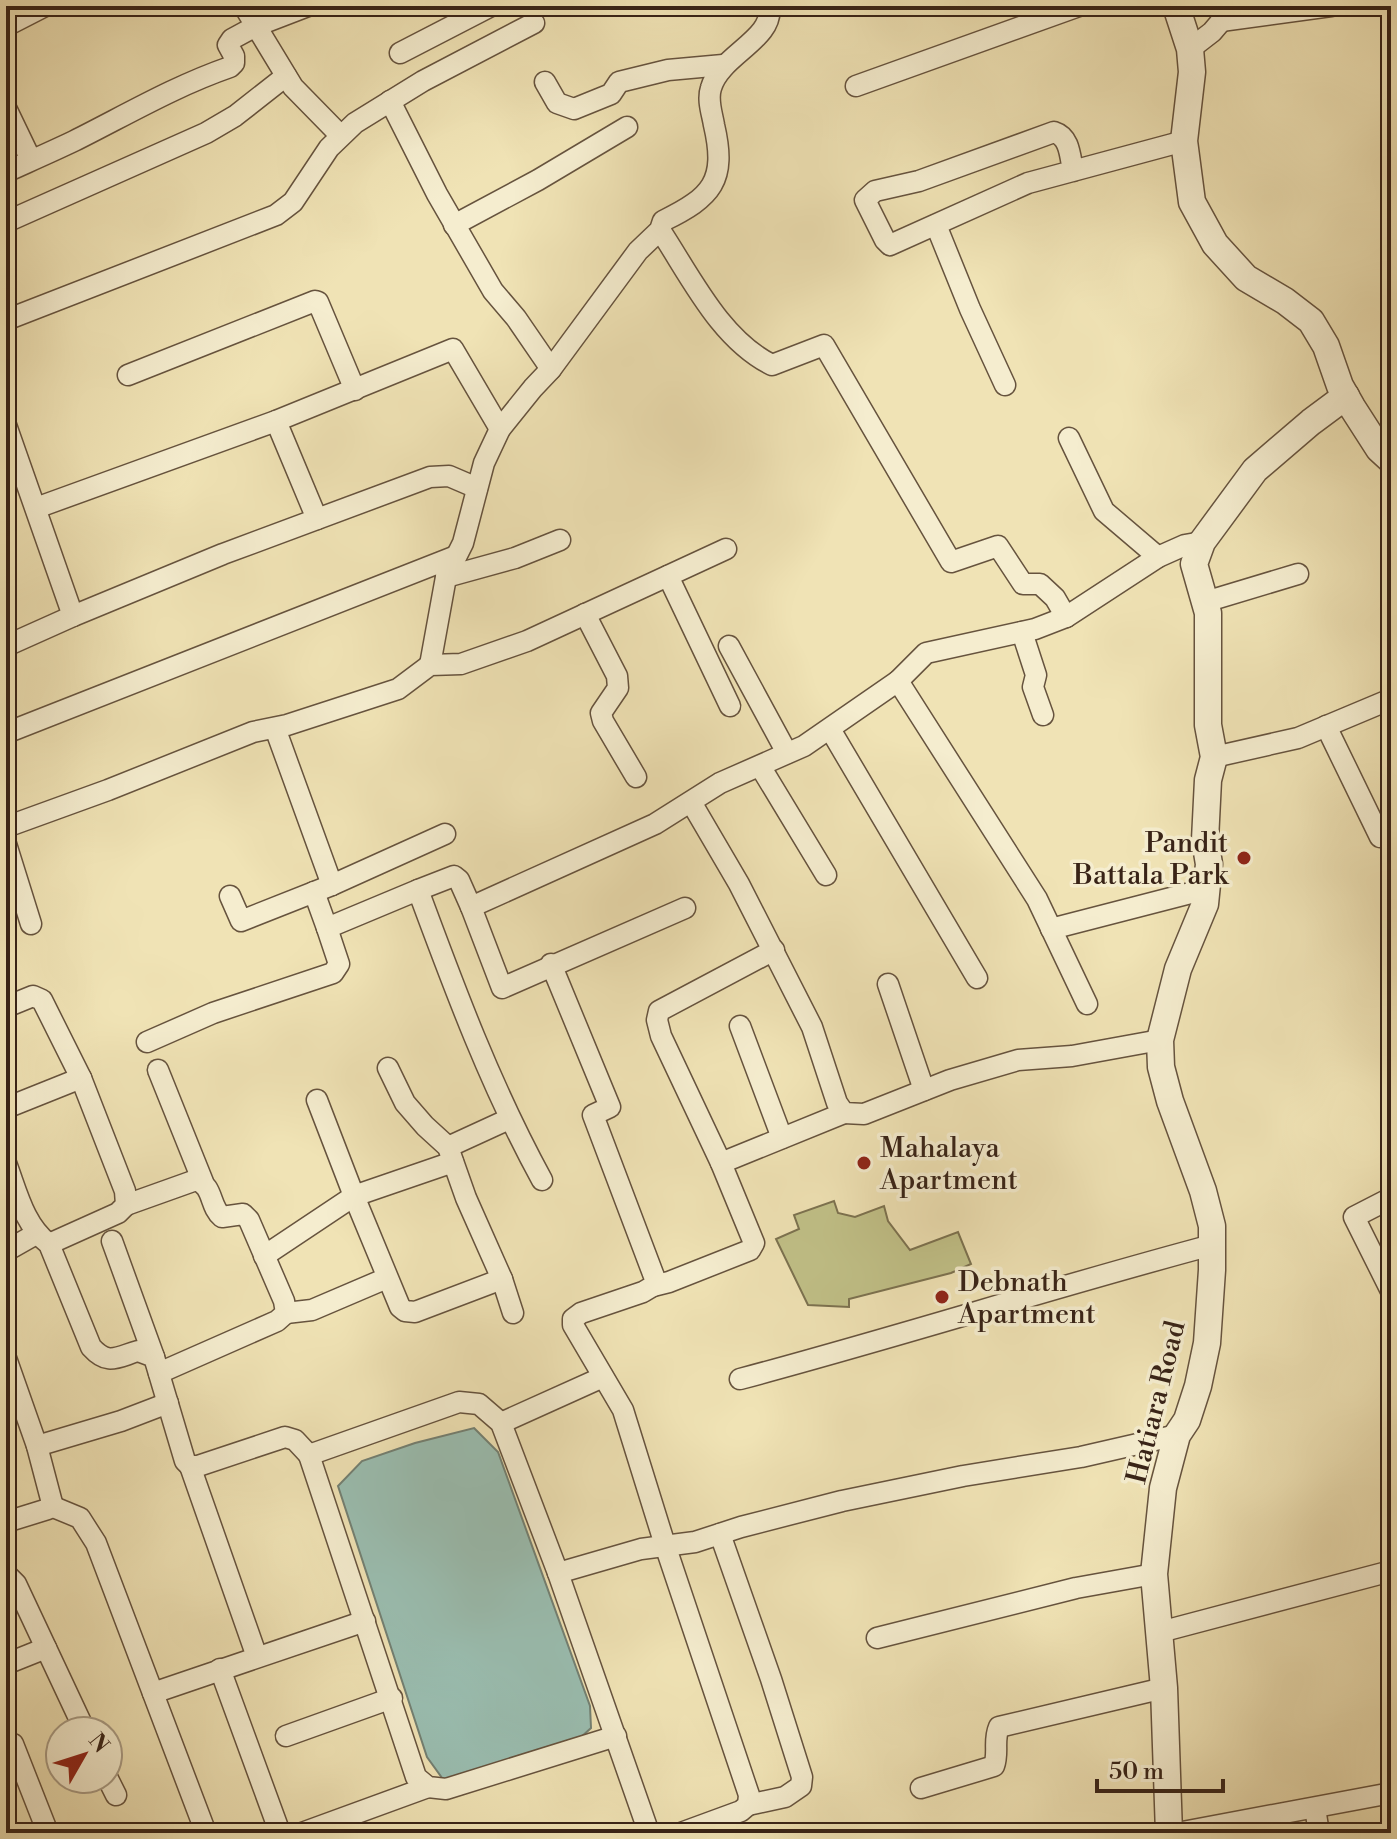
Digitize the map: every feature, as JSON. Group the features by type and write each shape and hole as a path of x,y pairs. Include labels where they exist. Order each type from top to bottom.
{"street":[{"path":"6,26 45,6"},
{"path":"244,6 286,76 308,104 340,135"},
{"path":"6,172 75,141 148,101 230,67 234,63 228,45 232,39 308,6"},
{"path":"400,53 491,6"},
{"path":"6,827 253,732 275,728 398,689 430,665 446,577 463,543 484,463 500,429 551,369 638,251 660,230 663,221 701,200 718,175 720,155 709,102 710,89 723,65 765,29 770,15 769,6"},
{"path":"856,86 1079,6"},
{"path":"1176,6 1190,49 1192,72 1184,141 1192,202 1215,244 1246,278 1311,321 1326,346 1346,396 1379,449 1391,460"},
{"path":"1190,49 1228,14 1331,6"},
{"path":"6,320 276,215 293,202 340,135 355,123 534,23"},
{"path":"545,82 557,103 574,109 611,94 619,82 668,70 723,65"},
{"path":"6,222 206,133 235,116 286,76"},
{"path":"390,101 454,225 493,291 551,369"},
{"path":"6,108 31,160"},
{"path":"454,225 627,127"},
{"path":"1073,171 1066,141 1060,133 1054,132 919,181 875,191 865,200 890,245 1028,183 1073,171 1184,141"},
{"path":"936,225 1005,385"},
{"path":"660,230 710,308 754,356 772,365 824,345 951,562 998,546 1023,584 1040,584 1055,598 1066,617"},
{"path":"128,375 316,301 355,390"},
{"path":"36,508 276,421 453,349 500,429"},
{"path":"471,907 655,824 720,783 804,746 898,681 926,653 1022,632 1066,617 1158,557 1185,545 1202,542 1255,470 1346,396"},
{"path":"276,421 317,519"},
{"path":"6,425 14,479 36,508 73,616"},
{"path":"1069,438 1104,511 1158,557"},
{"path":"6,646 223,554 430,477 449,476 477,488"},
{"path":"446,577 515,558 560,540"},
{"name":"Hatiara Road","path":"1169,1833 1164,1688 1154,1574 1163,1488 1177,1435 1187,1420 1207,1343 1212,1226 1203,1191 1170,1101 1161,1067 1160,1040 1178,969 1205,904 1209,864 1205,840 1208,780 1214,757 1208,725 1208,613 1194,564 1202,542"},
{"path":"430,665 461,664 527,641 726,549"},
{"path":"6,733 456,556"},
{"path":"1205,602 1298,574"},
{"path":"668,576 730,706"},
{"path":"585,614 617,676 618,688 601,713 603,721 636,777"},
{"path":"1022,632 1036,675 1033,687 1043,715"},
{"path":"729,646 787,753"},
{"path":"898,681 1037,899 1087,1004"},
{"path":"1214,757 1298,738 1391,699"},
{"path":"1326,726 1380,837"},
{"path":"147,1042 213,1013 333,973 339,964 327,928 323,889 275,728"},
{"path":"830,729 977,978"},
{"path":"760,766 826,875"},
{"path":"691,802 716,842 812,1027 837,1103 844,1113"},
{"path":"230,896 241,921 323,889 445,834"},
{"path":"6,844 31,924"},
{"path":"327,928 454,876 459,880 471,907 502,988 685,908"},
{"path":"1051,929 1206,889"},
{"path":"418,890 509,1119 542,1180"},
{"path":"748,1805 749,1795 623,1410 573,1325 573,1319 753,1247 721,1163 661,1036 657,1020 659,1011 665,1007 774,950"},
{"path":"551,964 610,1107 593,1115 653,1269 653,1286"},
{"path":"888,984 924,1090"},
{"path":"6,1007 33,996 42,1000 81,1078 125,1191 126,1205"},
{"path":"740,1026 782,1138"},
{"path":"721,1163 844,1113 864,1114 924,1090 1018,1060 1072,1056 1160,1040"},
{"path":"388,1068 405,1103 450,1155 513,1313"},
{"path":"158,1070 216,1212 222,1217 243,1214 249,1220 284,1301 286,1313"},
{"path":"6,1108 81,1078"},
{"path":"317,1100 400,1307 415,1312 502,1279"},
{"path":"264,1256 354,1196 450,1155 509,1119"},
{"path":"6,1163 27,1217 43,1239 91,1347 100,1357 111,1359 138,1351 156,1365"},
{"path":"6,1251 118,1213 126,1205 196,1180 203,1182"},
{"path":"1391,1198 1354,1217 1391,1291"},
{"path":"112,1241 156,1365 185,1461 190,1466 257,1657"},
{"path":"740,1379 869,1345 1072,1282 1212,1245"},
{"path":"156,1365 277,1321 286,1313 312,1310 387,1278"},
{"path":"6,1358 37,1446 51,1506"},
{"path":"501,1423 603,1377"},
{"path":"309,1455 459,1402 479,1404 501,1423 558,1573 649,1833"},
{"path":"37,1446 121,1421 168,1403"},
{"path":"558,1573 641,1549 695,1542 842,1501 963,1476 1081,1457 1177,1435"},
{"path":"190,1466 285,1437 295,1440 309,1455 392,1698 410,1765 416,1777 428,1787"},
{"path":"6,1522 51,1506 80,1518 90,1531 206,1833"},
{"path":"681,1833 741,1811 748,1805 785,1797 801,1786 802,1777 771,1679 720,1534"},
{"path":"1160,1632 1391,1571"},
{"path":"6,1574 16,1584 77,1715"},
{"path":"877,1638 1076,1588 1154,1574"},
{"path":"153,1693 365,1621"},
{"path":"6,1664 46,1648"},
{"path":"220,1669 280,1833"},
{"path":"921,1788 994,1766 998,1756 995,1739 999,1727 1164,1688"},
{"path":"286,1736 392,1698"},
{"path":"302,1833 428,1787 446,1789 616,1736"},
{"path":"13,1744 48,1833"},
{"path":"1177,1833 1391,1793"},
{"path":"1315,1808 1319,1833"}],"green space":[{"path":"834,1201 838,1213 855,1217 884,1206 888,1221 910,1250 958,1232 971,1264 951,1273 849,1299 849,1307 808,1305 776,1239 799,1229 794,1215"}],"water":[{"path":"474,1428 498,1452 590,1706 591,1728 568,1749 445,1782 427,1757 338,1486 362,1461"}],"place":[{"name":"Pandit Battala Park","path":"1244,858"},
{"name":"Mahalaya Apartment","path":"864,1163"},
{"name":"Debnath Apartment","path":"942,1297"}]}
